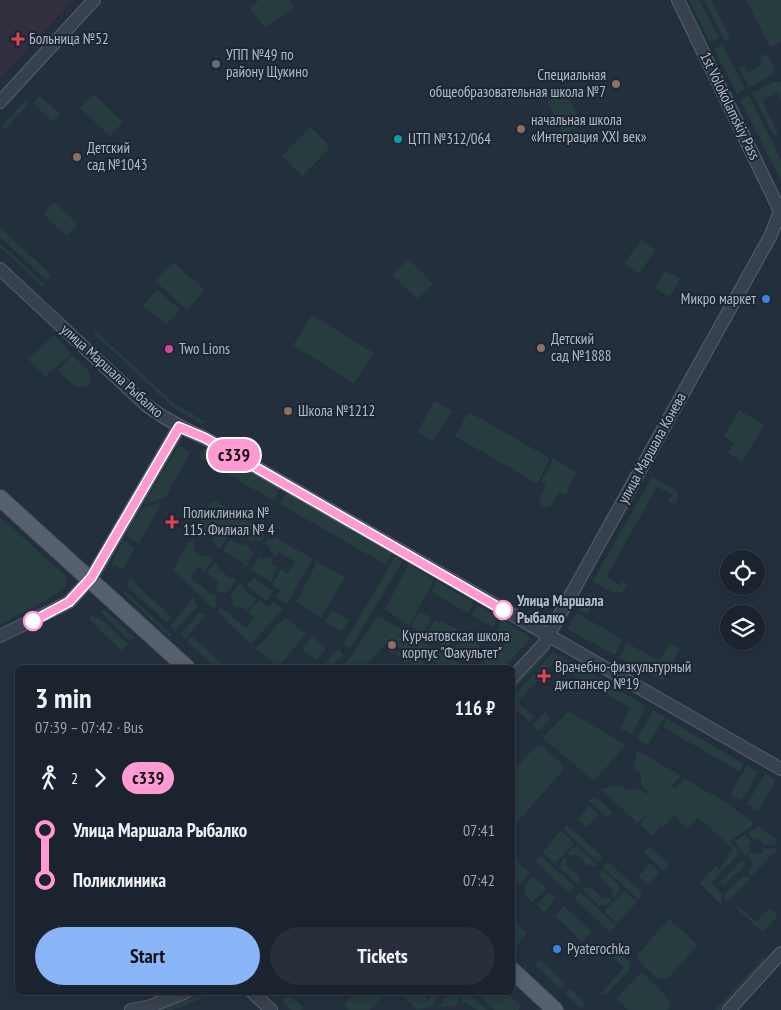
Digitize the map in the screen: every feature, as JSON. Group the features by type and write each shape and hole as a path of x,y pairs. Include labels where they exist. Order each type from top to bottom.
{"main road":[{"path":"0,498 91,578 185,665"},
{"path":"515,973 555,1010"}],"street":[{"path":"0,102 94,0"},
{"name":"1st Volokolamskiy Pass","path":"678,0 780,211"},
{"name":"улица Маршала Конева","path":"515,675 543,645 771,235 780,211"},
{"name":"улица Маршала Рыбалко","path":"0,269 146,405 179,427 205,438 781,769"},
{"path":"0,636 69,602 91,578 179,427"},
{"path":"729,1010 781,953"},
{"path":"139,1009 178,995"},
{"path":"255,995 271,1010"}],"shaded area":[{"name":"Больница №52","path":"0,0 73,0 0,78"}],"green space":[{"path":"259,0 290,0 295,7 265,28 249,7"},
{"path":"689,0 699,0 719,38 710,42"},
{"path":"704,0 711,0 730,38 725,41"},
{"path":"746,0 781,0 781,41 770,47"},
{"path":"722,44 746,90 737,94 714,49"},
{"path":"767,54 774,68 774,74 749,87 739,68 744,65 748,72 762,65 759,58"},
{"path":"773,82 781,82 781,100 777,93 762,101 778,133 774,136 752,93"},
{"path":"566,92 582,125 563,134 547,101"},
{"path":"93,94 123,122 110,136 80,108"},
{"path":"40,96 60,114 53,122 33,103"},
{"path":"749,96 781,159 781,180 740,100"},
{"path":"25,100 29,103 6,129 2,126"},
{"path":"310,127 330,147 303,176 282,156"},
{"path":"54,202 78,224 67,236 43,214"},
{"path":"0,227 51,275 47,280 0,237"},
{"path":"641,240 655,250 639,274 624,264"},
{"path":"0,243 44,284 42,286 0,247"},
{"path":"408,259 433,283 418,299 392,275"},
{"path":"173,262 205,290 187,310 155,281"},
{"path":"665,271 680,279 670,297 655,288"},
{"path":"157,289 180,310 166,325 143,305"},
{"path":"312,315 374,353 354,383 293,345"},
{"path":"96,331 176,405 207,422 201,424 174,408 94,334"},
{"path":"54,335 71,354 45,377 28,359"},
{"path":"72,355 89,371 91,380 86,387 75,387 58,370"},
{"path":"435,401 453,411 432,441 417,432"},
{"path":"739,410 764,425 742,462 728,453 734,443 724,436"},
{"path":"470,413 548,457 549,460 539,481 534,482 455,436 467,414"},
{"path":"179,445 190,453 165,498 143,505"},
{"path":"207,445 280,488 274,501 199,457"},
{"path":"553,459 577,472 565,495 559,492 552,505 545,508 540,505 539,498 546,485 541,482"},
{"path":"652,477 677,491 678,497 675,504 668,501 672,495 657,487 606,577 620,586 623,581 627,584 623,592 612,592 593,581"},
{"path":"287,492 392,554 386,565 280,504"},
{"path":"216,501 265,531 261,542 254,540 252,543 247,539 248,536 228,525 222,534 227,537 220,549 215,546 212,537 207,535 198,538 194,536 196,534 194,532 210,503"},
{"path":"162,502 139,544 126,535 141,509"},
{"path":"0,517 67,577 66,586 55,595 0,625"},
{"path":"275,537 313,559 286,605 276,597 280,590 272,584 281,569 288,573 295,562 279,552 276,557 271,553 270,548 265,544 269,538 273,540"},
{"path":"193,539 198,555 208,556 213,560 205,571 199,566 191,577 210,594 216,596 215,601 218,603 214,609 173,570 189,541"},
{"path":"230,539 242,546 245,543 254,554 245,568 242,566 243,563 223,551"},
{"path":"123,540 135,548 123,570 112,563"},
{"path":"269,556 273,559 271,563 278,568 271,581 250,570 259,557 263,559"},
{"path":"395,556 402,562 349,650 344,644"},
{"path":"215,562 219,565 217,568 231,579 232,577 237,580 226,593 214,591 219,583 207,573"},
{"path":"317,562 345,577 321,618 296,602"},
{"path":"409,564 434,580 409,626 385,609"},
{"path":"253,577 273,591 266,601 247,585 252,581"},
{"path":"130,578 171,617 166,622 126,585"},
{"path":"437,581 474,603 468,613 431,592"},
{"path":"239,583 244,587 243,589 256,599 247,611 240,606 238,609 233,605 233,599 230,596"},
{"path":"125,591 172,635 170,637 123,593"},
{"path":"589,593 596,598 587,614 579,610"},
{"path":"193,598 197,607 175,631 170,626"},
{"path":"259,600 268,607 273,601 283,609 251,644 217,611 221,607 246,628 254,618 248,613"},
{"path":"478,606 497,616 494,628 471,615"},
{"path":"104,609 135,638 130,641 101,612"},
{"path":"332,610 349,620 342,632 325,622"},
{"path":"420,611 431,618 422,634 411,627"},
{"path":"199,613 207,614 185,639 180,635"},
{"path":"577,613 623,640 615,655 567,629"},
{"path":"92,616 101,619 128,644 122,651 88,618"},
{"path":"285,617 306,634 280,665 276,665 256,648"},
{"path":"377,617 380,617 463,665 438,665 422,653 386,644 366,665 343,665"},
{"path":"501,619 528,635 530,639 506,665 482,665 490,651 498,656 508,637 497,630"},
{"path":"435,620 440,623 442,621 458,630 447,648 426,636"},
{"path":"463,633 477,641 476,644 480,646 471,662 453,651"},
{"path":"191,636 224,665 213,665 186,641"},
{"path":"312,636 326,648 317,660 302,649"},
{"path":"627,643 659,661 670,643 680,649 663,681 619,657"},
{"path":"338,649 343,655 333,665 324,665"},
{"path":"390,649 425,662 422,665 414,665 409,661 406,663 395,652 393,654 388,651"},
{"path":"549,649 550,651 515,690 515,684"},
{"path":"553,652 646,706 632,734 620,729 630,708 553,663 518,702 534,717 529,722 515,708 515,695"},
{"path":"653,710 665,717 648,745 638,740 638,737"},
{"path":"568,711 626,745 594,781 543,738"},
{"path":"545,712 551,718 539,731 532,725"},
{"path":"667,719 744,764 740,772 663,727"},
{"path":"536,746 542,746 563,765 563,770 515,825 515,769"},
{"path":"637,750 681,776 671,786 674,789 685,779 725,802 755,824 731,841 740,853 711,883 722,894 722,905 700,883 716,866 719,869 733,849 702,821 697,819 686,829 674,815 663,828 661,826 652,836 640,825 646,817 644,816 637,823 601,789 620,785 628,791 639,788 646,794 649,792 641,785 641,775 634,769"},
{"path":"747,765 758,773 744,797 740,800 730,795"},
{"path":"765,774 776,780 758,811 747,804"},
{"path":"592,798 597,798 613,813 607,818 589,801"},
{"path":"589,806 599,815 586,827 578,819"},
{"path":"567,825 603,857 598,862 563,829"},
{"path":"758,826 775,839 778,844 764,846 761,840 753,839 748,833"},
{"path":"561,831 574,843 555,864 542,852"},
{"path":"745,834 751,841 748,845 750,851 745,856 734,842"},
{"path":"578,847 597,864 595,866 587,865 576,855 570,856 567,854 572,848"},
{"path":"649,847 668,863 669,866 664,871 644,852"},
{"path":"778,848 752,876 747,871 753,864 747,857 751,853 760,855 764,849"},
{"path":"540,855 575,887 569,893 536,862"},
{"path":"564,857 567,859 566,865 579,876 580,882 578,885 560,868"},
{"path":"517,861 530,873 520,884 517,881 515,883 515,864"},
{"path":"741,861 745,863 745,866 723,886 721,881"},
{"path":"608,862 642,893 638,900 603,867"},
{"path":"650,863 660,872 648,885 638,876"},
{"path":"602,869 620,886 619,892 614,898 611,896 613,893 611,888 600,878"},
{"path":"744,875 750,879 725,904 724,894"},
{"path":"533,877 546,888 533,902 523,893 526,890 524,887"},
{"path":"585,887 591,888 603,899 609,898 611,900 607,905 600,906 582,889"},
{"path":"624,891 637,902 617,923 604,911"},
{"path":"549,892 556,898 544,912 537,905"},
{"path":"580,892 616,925 610,932 574,898"},
{"path":"563,905 591,931 582,942 555,916"},
{"path":"738,906 756,922 770,908 778,916 763,932 738,910"},
{"path":"669,919 698,945 667,979 658,979 636,958"},
{"path":"515,922 527,933 517,945 515,937"},
{"path":"618,952 630,962 630,969 608,992 598,996 624,968 613,957"},
{"path":"763,958 766,960 721,1010 715,1010"},
{"path":"540,960 566,984 561,990 535,965"},
{"path":"642,972 661,990 672,1005 668,1010 628,1010 616,999"},
{"path":"570,988 586,1003 581,1008 565,994"},
{"path":"200,995 212,995 173,1010 163,1010 162,1008"},
{"path":"290,995 303,1007 301,1010 291,1010 282,1001"},
{"path":"353,995 385,995 370,1010 349,1010 344,1005"},
{"path":"401,995 422,995 428,1000 432,995 439,997 432,1006 417,1010"},
{"path":"448,995 459,995 459,1002 455,1006 438,1007"},
{"path":"462,995 470,995 487,1010 477,1010 465,1003 462,1005"},
{"path":"478,995 509,995 522,1006 518,1010 495,1010"}],"bus line":[{"name":"с339","path":"33,621 69,602 91,578 179,427 205,438 503,610"}],"place":[{"name":"Больница №52","path":"18,39"},
{"name":"УПП №49 по району Щукино","path":"216,64"},
{"name":"Специальная общеобразовательная школа №7","path":"616,84"},
{"name":"начальная школа «Интеграция XXI век»","path":"521,129"},
{"name":"ЦТП №312/064","path":"398,139"},
{"name":"Детский сад №1043","path":"77,157"},
{"name":"Микро маркет","path":"766,299"},
{"name":"Детский сад №1888","path":"541,348"},
{"name":"Two Lions","path":"169,349"},
{"name":"Школа №1212","path":"288,411"},
{"name":"Поликлиника № 115. Филиал № 4","path":"172,522"},
{"name":"Улица Маршала Рыбалко","path":"503,610"},
{"name":"Курчатовская школа корпус \"Факультет\"","path":"392,645"},
{"name":"Врачебно-физкультурный диспансер №19","path":"544,676"},
{"name":"Pyaterochka","path":"557,949"}]}
